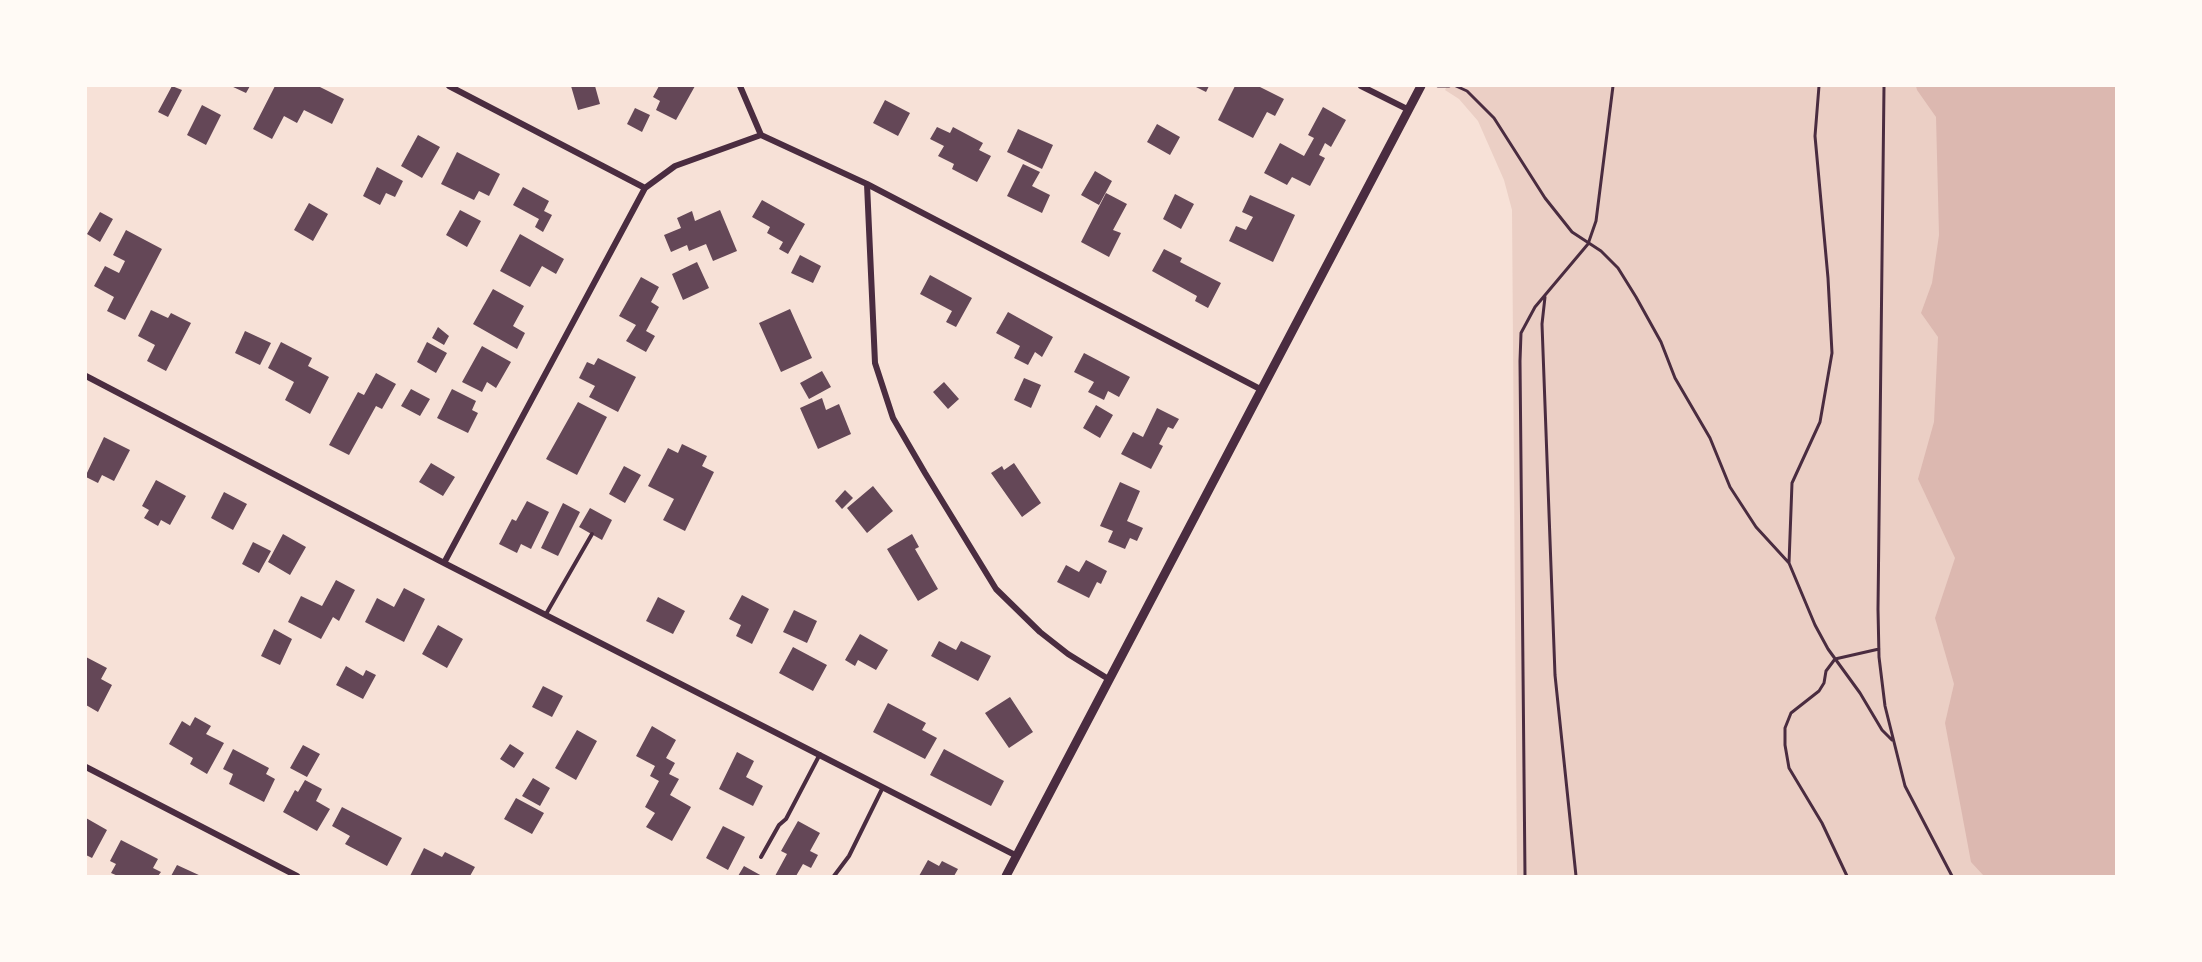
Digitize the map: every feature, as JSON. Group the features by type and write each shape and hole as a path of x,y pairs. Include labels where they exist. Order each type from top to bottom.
{"street":[{"path":"449,86 645,188"},
{"path":"740,86 761,135 867,184 1262,390"},
{"path":"1361,86 1409,110"},
{"path":"1006,876 1421,86"},
{"path":"444,563 645,188 675,166 761,135"},
{"path":"867,184 875,363 893,418 996,589 1040,632 1068,654 1110,680"},
{"path":"86,376 444,563 1017,856"},
{"path":"86,767 297,876"}],"lane":[{"path":"546,614 592,534"},
{"path":"761,857 778,825 786,819 820,754"},
{"path":"834,876 849,856 884,787"}],"path":[{"path":"1438,86 1449,86"},
{"path":"1456,86 1467,91 1494,118 1545,198 1572,232 1601,251 1618,268 1660,342 1675,378 1710,438 1730,487 1756,527 1790,563 1815,625 1882,730 1894,742"},
{"path":"1525,876 1521,333 1535,307 1588,244 1596,221 1613,86"},
{"path":"1790,563 1792,483 1820,422 1832,353 1828,278 1815,136 1818,86"},
{"path":"1884,86 1879,649 1885,706 1905,786 1952,876"},
{"path":"1546,296 1542,324 1555,675 1576,876"},
{"path":"1847,876 1822,823 1789,768 1785,728 1791,713 1819,691 1824,683 1826,671 1835,659 1879,649"}],"shaded area":[{"path":"1447,86 2116,86 2116,876 1517,876 1512,210 1504,180 1478,121 1459,99 1445,90"},
{"path":"1916,86 2116,86 2116,876 1984,876 1971,862 1945,723 1954,684 1935,618 1955,558 1918,479 1934,422 1938,337 1921,313 1932,283 1939,235 1936,117"}],"building":[{"path":"172,86 182,90 168,117 158,112"},
{"path":"231,86 250,86 246,93"},
{"path":"275,86 318,86 344,99 332,124 304,110 297,123 284,116 272,139 253,129"},
{"path":"571,86 595,86 600,104 578,110"},
{"path":"659,86 695,86 676,120 656,110 660,101 653,97"},
{"path":"1194,86 1209,86 1206,92"},
{"path":"1235,86 1258,86 1284,99 1275,116 1267,112 1253,138 1218,120"},
{"path":"885,100 910,113 898,136 873,123"},
{"path":"202,105 221,115 206,145 187,135"},
{"path":"1323,107 1346,120 1331,147 1325,143 1319,155 1325,158 1310,186 1292,177 1287,185 1264,173 1280,143 1304,156 1314,138 1308,135"},
{"path":"635,108 650,115 642,132 627,124"},
{"path":"1157,124 1180,137 1170,155 1147,142"},
{"path":"937,127 950,133 953,127 983,143 979,150 991,156 977,182 952,169 954,164 938,156 944,146 930,139"},
{"path":"1018,129 1053,145 1042,169 1007,152"},
{"path":"418,135 440,147 422,178 401,166"},
{"path":"457,152 500,174 489,196 479,191 474,200 441,184"},
{"path":"1023,164 1040,172 1032,186 1050,195 1042,213 1007,196"},
{"path":"377,167 403,181 395,197 386,193 380,205 363,196"},
{"path":"1095,171 1112,181 1099,205 1081,195"},
{"path":"523,187 549,201 544,211 552,215 543,232 535,227 539,219 513,205"},
{"path":"1106,193 1127,204 1113,230 1121,233 1109,257 1081,242"},
{"path":"1175,194 1194,204 1181,229 1163,219"},
{"path":"1250,195 1295,215 1273,262 1229,241 1236,226 1246,230 1253,217 1242,212"},
{"path":"762,200 805,224 788,254 779,249 783,242 767,233 770,227 752,217"},
{"path":"309,203 328,214 313,241 294,230"},
{"path":"460,210 481,221 467,247 446,235"},
{"path":"720,210 737,251 713,261 706,244 689,251 687,245 671,252 664,235 681,228 677,218 692,211 695,221"},
{"path":"100,212 113,219 100,242 87,234"},
{"path":"126,230 162,249 125,320 107,311 114,297 94,286 105,266 119,273 125,261 113,255"},
{"path":"520,234 564,259 556,274 542,266 530,287 500,271"},
{"path":"1164,249 1182,258 1180,262 1221,283 1208,308 1195,301 1197,296 1152,271"},
{"path":"800,255 821,266 813,283 791,273"},
{"path":"697,262 709,288 683,300 672,274"},
{"path":"930,275 972,298 956,327 946,322 952,311 920,294"},
{"path":"641,277 659,287 651,302 659,307 646,331 655,336 646,352 626,341 636,325 619,316"},
{"path":"493,289 524,306 513,326 525,333 517,349 473,324"},
{"path":"790,309 812,358 781,372 759,323"},
{"path":"151,310 168,318 171,313 191,323 166,371 147,361 155,345 138,336"},
{"path":"1008,312 1053,337 1042,357 1035,352 1028,365 1014,358 1020,346 996,333"},
{"path":"438,327 449,336 444,345 432,338"},
{"path":"245,331 271,343 260,365 235,353"},
{"path":"281,342 312,358 308,366 329,377 310,414 285,400 294,382 268,368"},
{"path":"427,342 447,353 436,373 417,362"},
{"path":"482,346 511,362 496,388 487,382 482,392 462,382"},
{"path":"1084,353 1130,377 1119,397 1108,391 1104,400 1088,392 1094,382 1074,372"},
{"path":"598,358 636,377 618,412 589,397 595,386 579,378 587,362 594,365"},
{"path":"822,371 831,387 809,399 800,383"},
{"path":"376,373 396,384 382,409 376,406 349,455 329,445 358,392 364,395"},
{"path":"1024,378 1041,385 1031,408 1014,400"},
{"path":"944,382 959,399 948,409 933,392"},
{"path":"411,389 430,399 420,416 401,406"},
{"path":"452,389 476,401 472,410 478,413 468,433 437,418"},
{"path":"822,398 826,410 839,404 851,434 818,449 800,408"},
{"path":"578,402 607,417 577,475 546,459"},
{"path":"1096,405 1113,415 1100,438 1083,428"},
{"path":"1157,408 1179,419 1173,429 1168,427 1159,444 1163,446 1151,469 1121,454 1133,432 1143,437"},
{"path":"104,437 130,450 114,481 102,475 98,483 86,475"},
{"path":"682,444 707,456 702,466 714,472 685,531 663,520 674,499 648,486 668,448 678,453"},
{"path":"431,463 455,477 443,496 419,482"},
{"path":"1014,463 1041,503 1022,517 991,473 1002,466 1004,470"},
{"path":"624,466 641,475 625,503 609,494"},
{"path":"156,480 186,496 170,525 161,520 158,526 144,518 149,510 142,506"},
{"path":"1120,482 1140,491 1127,521 1143,528 1137,541 1130,538 1125,549 1108,542 1113,531 1100,526"},
{"path":"873,486 893,511 867,533 847,508"},
{"path":"845,490 853,498 842,509 835,501"},
{"path":"224,492 247,504 233,530 211,518"},
{"path":"527,501 549,512 531,549 521,544 517,553 499,544 512,519 516,521"},
{"path":"563,503 580,512 558,556 541,548"},
{"path":"590,508 612,520 602,540 579,527"},
{"path":"283,534 306,547 290,575 268,562"},
{"path":"912,534 919,547 915,549 938,589 918,601 887,549"},
{"path":"253,542 271,551 259,573 242,564"},
{"path":"1086,560 1107,571 1101,584 1097,582 1089,598 1057,582 1066,565 1079,572"},
{"path":"336,580 355,590 339,621 333,617 321,639 288,622 301,596 322,606"},
{"path":"404,588 425,599 404,642 365,622 377,598 394,607"},
{"path":"742,595 769,609 752,644 736,636 741,625 729,619"},
{"path":"658,597 685,611 673,634 646,621"},
{"path":"794,610 817,621 807,643 783,632"},
{"path":"438,625 463,639 447,668 422,654"},
{"path":"274,629 292,639 280,665 261,656"},
{"path":"860,634 888,650 876,670 858,660 855,666 845,660"},
{"path":"939,641 956,650 961,641 991,656 978,681 931,656"},
{"path":"793,647 827,665 813,691 779,673"},
{"path":"86,657 107,668 101,679 112,685 98,712 86,705"},
{"path":"346,666 363,676 366,670 376,675 363,699 336,685"},
{"path":"543,686 563,696 552,717 532,707"},
{"path":"1010,697 1033,732 1009,748 985,713"},
{"path":"888,703 926,723 922,730 937,738 925,759 873,732"},
{"path":"195,717 211,726 206,734 224,743 207,774 190,764 193,758 169,744 182,721 190,726"},
{"path":"652,726 676,740 666,758 675,763 669,774 679,779 670,795 691,807 672,841 646,827 655,813 645,807 659,781 650,776 655,766 636,756"},
{"path":"577,730 597,741 576,780 555,768"},
{"path":"510,744 524,753 514,768 500,759"},
{"path":"303,745 320,754 307,777 290,768"},
{"path":"233,749 269,768 266,774 275,779 264,802 229,784 233,774 223,769"},
{"path":"944,749 1004,781 991,806 930,775"},
{"path":"737,752 754,761 746,777 763,786 753,806 719,789"},
{"path":"533,778 550,788 540,806 522,796"},
{"path":"305,780 322,789 316,801 330,809 317,831 283,812 295,790 298,792"},
{"path":"516,798 544,813 532,834 504,819"},
{"path":"342,807 402,838 387,866 345,844 350,836 332,826"},
{"path":"86,818 107,830 92,858 86,855"},
{"path":"798,821 820,833 810,851 818,855 811,868 803,864 796,876 775,876 787,854 781,851"},
{"path":"723,826 745,837 728,870 706,858"},
{"path":"121,840 158,859 153,868 161,872 158,876 118,876 111,873 116,864 110,861"},
{"path":"424,848 442,857 445,852 475,867 470,876 410,876"},
{"path":"928,860 939,866 942,861 958,869 954,876 919,876"},
{"path":"177,865 201,876 171,876"},
{"path":"744,866 762,876 738,876"}]}
